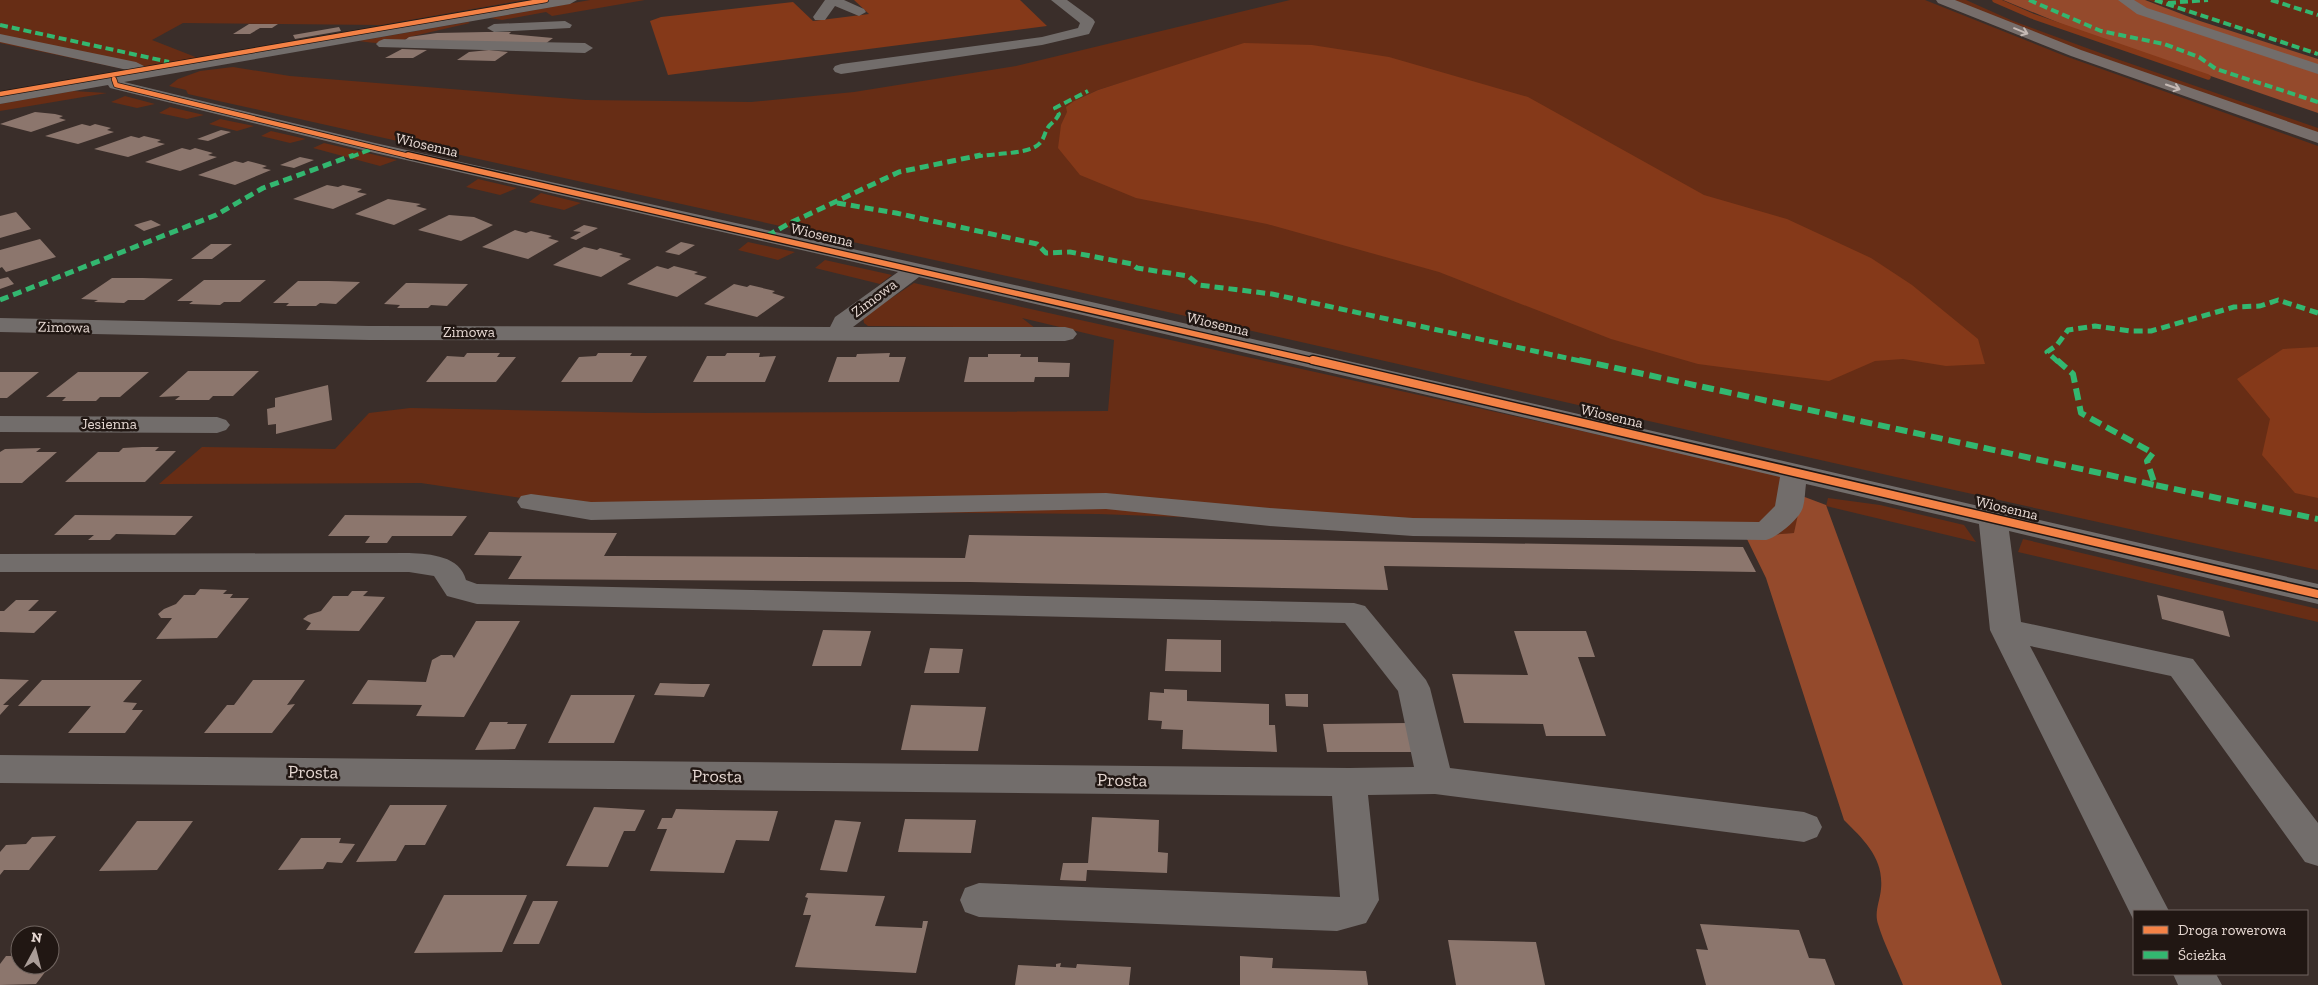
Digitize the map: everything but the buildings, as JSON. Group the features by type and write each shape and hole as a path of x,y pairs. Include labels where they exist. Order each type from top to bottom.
{"main road":[{"path":"1943,0 2076,53 2318,138"},
{"path":"1973,0 2149,66 2318,124"}],"street":[{"path":"0,99 570,0"},
{"path":"820,17 832,0 859,12"},
{"path":"841,69 1042,41 1084,31 1088,22 1058,0"},
{"path":"2125,0 2142,11 2318,69"},
{"path":"473,17 494,28"},
{"path":"449,31 565,25"},
{"path":"0,38 136,67 142,70 144,74"},
{"path":"349,38 351,42 357,44 585,48"},
{"name":"Wiosenna","path":"114,79 116,85 159,96 914,270 1096,310 2318,594"},
{"name":"Zimowa","path":"0,325 369,332 839,332 843,322 914,270"},
{"path":"839,332 1065,334"},
{"name":"Jesienna","path":"0,424 217,425"},
{"path":"531,502 591,511 1106,501 1270,517 1413,527 1766,531 1789,509 1794,472"},
{"path":"1993,518 2006,630 2148,910"},
{"path":"0,563 385,562 424,564 441,568 449,573 454,586 463,591 477,594 1354,613 1414,688 1435,780"},
{"path":"2006,630 2182,667 2318,851"},
{"name":"Prosta","path":"0,769 1349,782 1435,780 1804,827"},
{"path":"979,900 1337,914 1352,911 1360,900 1349,782"}],"shaded area":[{"path":"0,0 524,0 381,25 183,23 152,40 198,58 129,70 0,43"},
{"path":"590,0 645,0 552,16 546,12 502,20 490,18"},
{"path":"854,0 1020,0 1047,26 668,75 650,21 661,17 793,2 813,21 869,14"},
{"path":"1290,0 1925,0 2065,56 2318,146 2318,570 188,94 186,90 169,86 178,79 200,71 233,67 290,76 586,100 751,102 854,92 1016,66","holes":["1175,66 1067,114 1074,101 1098,90"]},
{"path":"1954,0 1966,0 2013,21 2114,58 2318,128 2318,134 2060,43"},
{"path":"2003,0 2145,0 2200,21 2318,59 2318,113 2069,27"},
{"path":"2148,0 2318,0 2318,55 2156,3"},
{"path":"470,23 409,37 398,42 359,41"},
{"path":"1244,43 1312,45 1389,57 1528,97 1704,195 1787,219 1871,258 1912,285 1978,339 1985,364 1946,366 1903,359 1875,361 1829,381 1698,364 1611,339 1439,272 1267,224 1136,198 1080,175 1058,148 1061,125 1067,112 1066,107 1074,101 1098,90"},
{"path":"73,91 107,93 0,111 0,104"},
{"path":"125,96 155,104 137,108 111,102"},
{"path":"170,107 204,115 187,119 159,113"},
{"path":"220,119 254,126 237,131 209,124"},
{"path":"271,131 306,139 290,143 261,136"},
{"path":"324,143 397,160 380,166 313,148"},
{"path":"478,179 517,188 500,195 466,187"},
{"path":"541,193 581,203 564,210 529,202"},
{"path":"748,242 795,252 778,260 738,250"},
{"path":"825,260 892,275 880,284 815,268"},
{"path":"914,283 1793,478 1802,496 1795,533 1746,537 1098,514 601,510 421,483 159,484 202,447 335,449 369,413 410,408 647,413 1108,411 1114,340 1022,318 1035,328 868,326 864,323 863,317"},
{"path":"2318,347 2318,498 2295,493 2262,455 2270,419 2237,379 2283,349"},
{"path":"1802,496 1826,505 2002,985 1903,985 1886,947 1877,920 1881,878 1876,859 1865,842 1844,820 1766,578 1746,537 1794,533"},
{"path":"1828,498 1880,505 1964,525 1976,542 1826,506"},
{"path":"2023,539 2318,609 2318,622 2018,552"}],"waterway":[{"path":"1995,0 2032,16 2208,77"}],"marked path":[{"path":"2029,0 2101,31 2164,44 2199,57 2216,69 2318,102"},
{"path":"2155,0 2318,54"},
{"path":"2168,3 2208,0"},
{"path":"2271,0 2318,15"},
{"path":"0,25 169,62"},
{"path":"767,236 788,224 860,192 899,172 993,153 1027,151 1040,144 1049,126 1056,121 1059,114 1055,108 1088,91"},
{"path":"0,300 216,215 263,188 372,149"},
{"path":"837,203 896,213 1037,244 1046,253 1070,252 1132,264 1137,268 1188,276 1199,285 1272,294 2155,485"},
{"path":"2318,313 2278,300 2260,306 2234,307 2151,331 2130,331 2095,326 2068,330 2057,345 2047,352 2073,374 2081,413 2153,453 2147,461 2155,485 2318,519"}],"cycle path":[{"path":"0,94 546,0"},
{"path":"114,79 116,85 375,148 1096,310 2318,594"}]}
